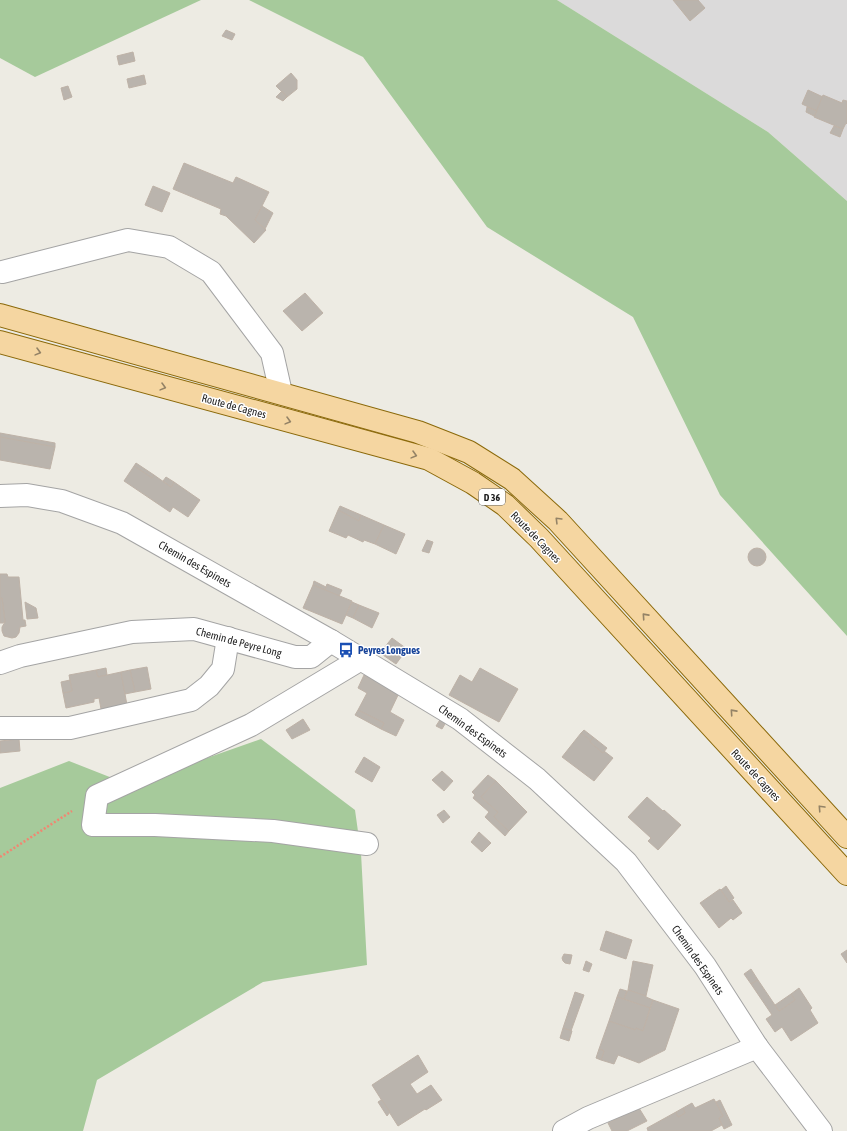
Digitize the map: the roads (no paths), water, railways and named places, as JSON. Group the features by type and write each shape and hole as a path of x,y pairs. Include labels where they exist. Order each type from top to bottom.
{"main road":[{"name":"D 36","path":"0,315 418,432 469,452 512,479 558,521 847,837"},
{"name":"Route de Cagnes","path":"0,342 429,460 473,483 505,505 538,538 847,874"}],"street":[{"path":"2,272 128,240 169,247 211,272 272,353 281,393"},
{"name":"Chemin des Espinets","path":"0,496 27,495 62,501 122,523 331,641 460,719 537,779 626,862 704,966 757,1047 821,1131"},
{"name":"Chemin de Peyre Long","path":"0,664 20,656 132,632 194,629 295,657 311,658 331,641"},
{"path":"0,728 70,728 191,700 209,686 223,669 228,638"},
{"path":"361,659 251,725 97,796 93,826 155,825 273,831 367,844"},
{"path":"564,1131 588,1118 757,1047"}],"place":[{"name":"Peyres Longues","path":"346,650"}]}
